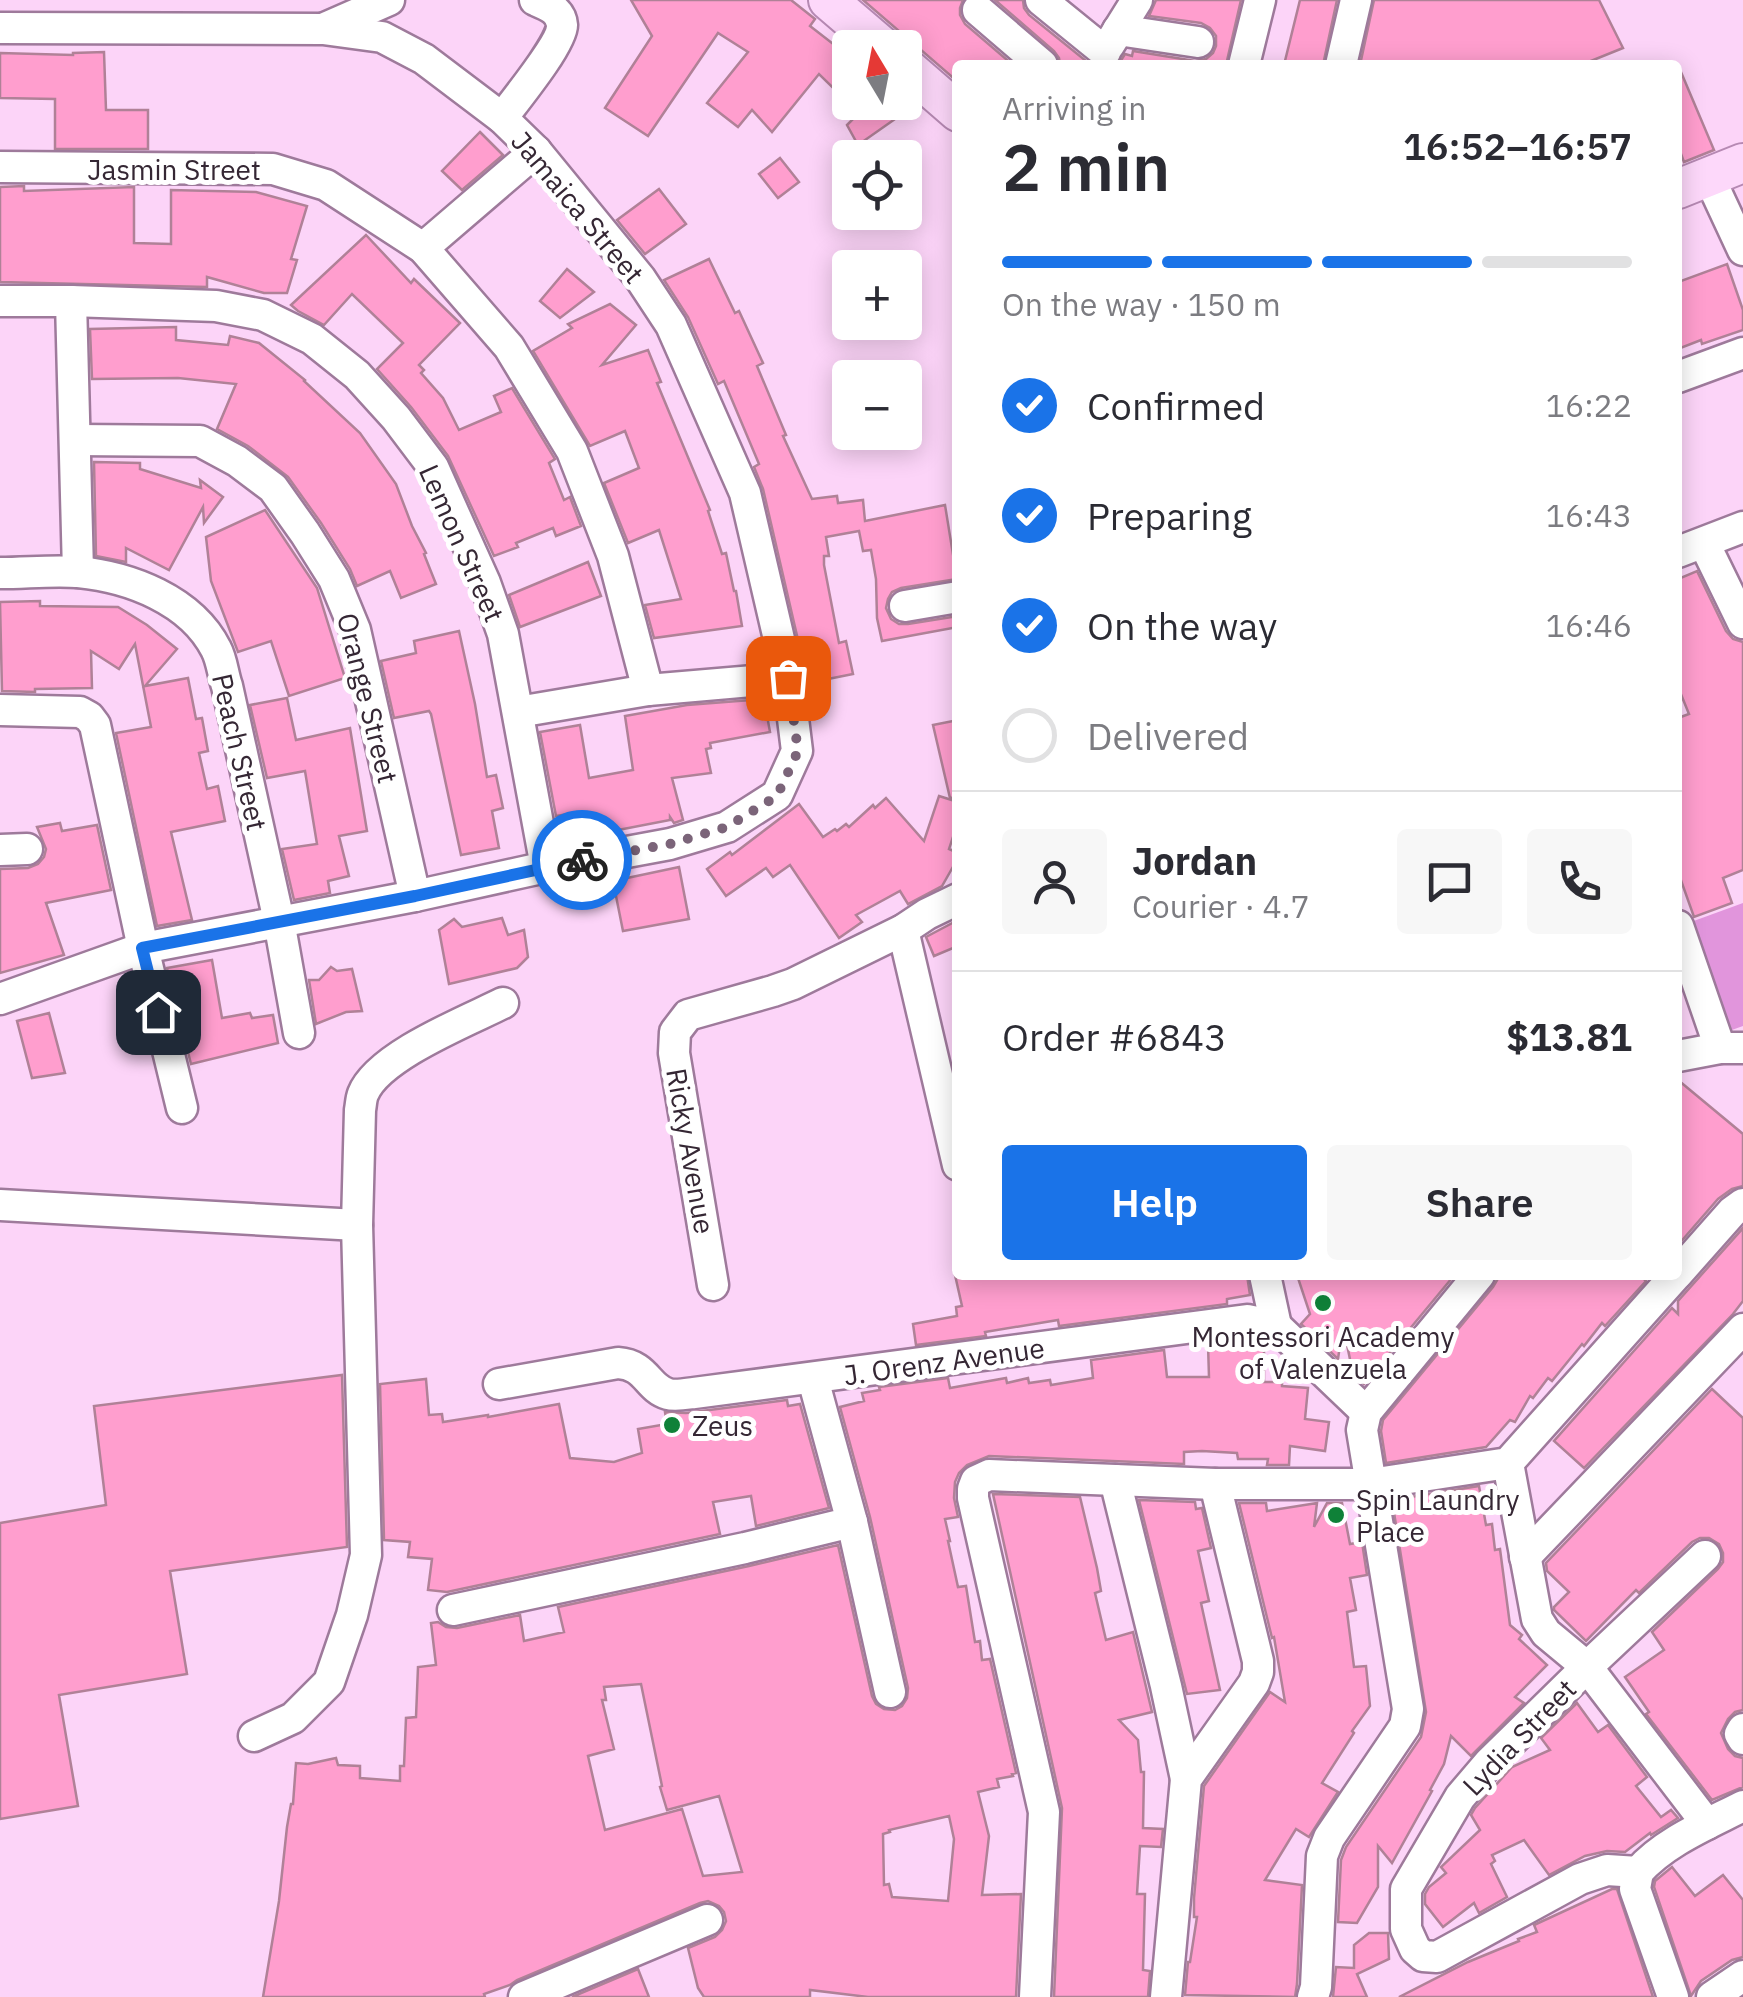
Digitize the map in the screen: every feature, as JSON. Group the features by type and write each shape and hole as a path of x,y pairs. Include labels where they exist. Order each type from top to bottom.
{"main road":[{"path":"828,0 863,30"},
{"path":"922,81 952,107"}],"street":[{"path":"322,29 390,0"},
{"path":"502,118 558,40 562,25 554,9 535,0"},
{"path":"1041,0 1118,26 1198,42"},
{"path":"1245,60 1260,0"},
{"path":"1342,60 1356,0"},
{"path":"978,10 1036,60"},
{"name":"Jamaica Street","path":"0,28 322,29 382,37 424,59 502,118 536,151 640,278 672,324 745,493 788,678 798,751 777,796 727,827 670,844 142,948 0,1000"},
{"path":"423,248 536,151"},
{"name":"Jasmin Street","path":"0,167 273,169 326,184 423,248 510,347 572,451 613,556 648,690"},
{"path":"1710,176 1743,250"},
{"name":"Lemon Street","path":"0,301 216,306 263,314 312,339 356,375 396,418 432,466 485,583 503,634 546,866"},
{"path":"71,301 78,572"},
{"path":"1682,376 1743,353"},
{"name":"Orange Street","path":"76,440 200,441 237,461 273,488 334,579 355,630 415,896"},
{"path":"1743,527 1691,548 1743,623"},
{"name":"Peach Street","path":"0,573 78,572 131,583 165,597 195,622 216,649 279,921 299,1033"},
{"path":"905,606 952,599"},
{"path":"518,712 648,690 788,678"},
{"path":"0,710 80,712 95,724 142,948 182,1108"},
{"name":"Ricky Avenue","path":"714,1285 674,1053 674,1032 688,1015 773,992 903,930 952,902"},
{"path":"903,930 952,1139"},
{"path":"1682,935 1732,1048 1682,1055"},
{"path":"254,1736 293,1718 329,1682 352,1616 366,1555 357,1225 360,1110 364,1092 383,1068 414,1047 503,1003"},
{"path":"1682,1268 1743,1204"},
{"path":"0,1205 357,1225"},
{"path":"1266,1280 1276,1326 1366,1412"},
{"path":"1313,1997 1322,1856 1329,1838 1404,1726 1408,1709 1362,1430 1366,1412 1475,1280"},
{"path":"1035,1997 1044,1812 973,1498 976,1481 989,1475 1215,1484 1370,1484 1508,1463 1672,1280"},
{"name":"J. Orenz Avenue","path":"500,1384 618,1363 638,1368 659,1390 670,1395 1247,1320 1276,1326"},
{"path":"1525,1557 1743,1328"},
{"path":"813,1379 852,1522 890,1692"},
{"path":"1508,1463 1537,1619 1546,1633 1587,1668 1707,1824"},
{"path":"1115,1480 1186,1779 1166,1997"},
{"path":"1186,1779 1258,1672 1215,1484"},
{"path":"453,1610 852,1522"},
{"name":"Lydia Street","path":"1638,1872 1607,1870 1580,1879 1438,1956 1423,1956 1415,1950 1406,1929 1406,1889 1460,1797 1705,1556"},
{"path":"1743,1729 1743,1739"},
{"path":"1673,1997 1636,1889 1638,1872 1649,1860 1743,1806"},
{"path":"524,1997 707,1920"},
{"path":"1712,1997 1743,1976"}],"shaded area":[{"path":"1743,903 1743,1026 1729,1031 1691,922"}],"building":[{"path":"631,0 791,0 815,19 810,26 832,43 832,87 819,74 772,132 752,110 738,127 707,103 748,52 718,33 648,136 605,108 652,36"},
{"path":"863,0 963,0 960,15 965,24 1007,60 952,60 952,77 922,51 922,30 898,30"},
{"path":"995,0 1023,0 1029,15 1085,60 1059,60"},
{"path":"1156,0 1241,0 1227,60 1200,60 1213,53 1216,46 1216,36 1210,28 1201,23 1149,16"},
{"path":"1300,0 1337,0 1324,60 1285,60"},
{"path":"1374,0 1599,0 1623,48 1593,60 1361,60"},
{"path":"1133,51 1189,60 1121,60 1125,54 1132,56"},
{"path":"104,52 106,110 148,110 148,149 55,149 55,99 0,98 0,53"},
{"path":"1682,74 1714,150 1684,162 1682,157"},
{"path":"852,120 894,120 865,140 855,140 847,125"},
{"path":"480,132 503,155 462,190 442,171"},
{"path":"780,158 799,182 778,198 759,174"},
{"path":"24,186 24,191 134,187 134,243 171,244 171,190 256,192 307,206 291,259 297,260 287,293 264,293 207,277 207,287 0,282 0,187"},
{"path":"659,189 686,224 645,254 617,220"},
{"path":"366,235 411,283 414,279 460,323 419,365 424,370 421,373 443,398 459,430 501,412 494,396 512,388 555,459 549,463 564,500 570,497 581,526 556,536 553,528 494,556 448,456 377,369 403,343 352,294 324,325 291,305"},
{"path":"709,259 763,363 757,366 812,499 837,496 838,503 863,500 865,521 945,505 952,580 901,588 892,592 886,608 891,619 899,624 952,617 952,628 882,641 871,550 863,551 859,531 826,537 829,556 824,556 824,565 839,643 846,641 853,674 808,683 763,489 754,467 759,464 724,381 718,384 688,317 664,280"},
{"path":"1727,264 1743,310 1743,330 1682,347 1682,281"},
{"path":"567,269 594,292 560,318 540,301"},
{"path":"610,304 636,325 602,365 648,350 661,382 657,383 710,510 722,554 726,553 742,626 654,638 645,605 681,599 659,530 628,543 604,483 639,468 625,431 590,446 533,351 572,328 568,324"},
{"path":"176,327 176,340 228,345 230,336 259,343 360,433 396,484 436,584 401,598 390,571 357,586 321,523 288,477 248,446 217,429 236,384 178,378 92,379 90,329"},
{"path":"94,462 140,463 140,469 201,488 200,480 223,497 204,523 203,507 169,570 126,548 126,562 96,556"},
{"path":"265,510 317,588 345,678 289,696 271,641 238,652 211,581 206,537"},
{"path":"588,562 601,596 520,627 509,595"},
{"path":"1697,571 1726,631 1743,642 1743,870 1723,878 1732,903 1694,917 1682,883 1682,717 1689,714 1682,697 1682,577"},
{"path":"40,601 40,606 118,607 177,649 145,686 188,678 196,719 202,718 208,751 199,753 207,789 218,786 225,821 171,832 192,920 157,926 116,733 151,727 135,644 119,669 91,651 92,688 2,691 0,602"},
{"path":"459,631 487,777 496,775 503,808 492,811 499,848 461,855 431,714 429,711 394,718 381,661 416,653 414,641"},
{"path":"287,698 296,740 350,728 367,831 339,836 349,876 328,881 330,893 294,900 282,849 317,844 305,771 267,778 250,705"},
{"path":"764,699 770,732 710,743 711,748 706,749 711,773 672,778 683,820 674,823 670,817 587,836 582,812 556,816 540,732 580,725 589,778 633,770 625,716 687,705"},
{"path":"952,721 952,798 950,798 933,725"},
{"path":"939,796 952,800 952,868 942,886 908,904 900,891 856,915 862,922 839,938 790,865 773,877 766,868 726,896 707,869 799,804 823,837 846,824 849,827 886,798 924,841"},
{"path":"60,823 62,831 97,825 111,890 46,903 64,955 0,973 0,869 38,864 46,849 37,827"},
{"path":"679,867 689,919 623,931 613,881"},
{"path":"502,918 508,935 524,930 528,957 517,968 449,984 439,930 454,919 462,927"},
{"path":"952,923 952,948 934,956 926,937"},
{"path":"212,960 222,1018 250,1013 252,1018 273,1015 278,1043 191,1064 167,968"},
{"path":"331,967 337,971 352,969 362,1011 346,1012 316,1024 309,980 319,980"},
{"path":"49,1013 65,1073 32,1078 17,1021"},
{"path":"1682,1083 1743,1134 1743,1186 1718,1199 1682,1240"},
{"path":"1743,1228 1743,1301 1584,1468 1554,1441 1672,1308 1678,1314 1678,1301"},
{"path":"956,1280 1248,1280 1250,1295 1227,1299 1227,1304 1059,1326 1058,1320 985,1332 986,1336 916,1345 913,1324 957,1316 956,1307 962,1306"},
{"path":"1299,1280 1450,1280 1364,1384 1353,1374 1343,1325 1338,1359 1301,1324 1310,1314"},
{"path":"1497,1280 1646,1281 1605,1326 1602,1323 1582,1344 1552,1381 1548,1378 1533,1398 1530,1396 1515,1422 1510,1420 1486,1447 1386,1463 1383,1420"},
{"path":"1208,1344 1264,1344 1264,1382 1308,1388 1305,1419 1329,1422 1325,1451 1290,1446 1289,1465 1267,1465 1268,1459 1238,1459 1237,1453 1202,1451 1184,1452 1184,1464 989,1456 967,1465 955,1482 958,1517 945,1519 948,1541 958,1587 966,1586 975,1642 980,1641 982,1660 990,1659 1016,1773 997,1779 999,1787 978,1792 989,1836 982,1895 1021,1894 1016,1997 868,1997 810,1990 810,1997 704,1997 688,1948 715,1937 726,1921 719,1906 708,1901 484,1994 485,1997 263,1997 296,1763 336,1758 338,1765 360,1766 360,1778 400,1781 406,1718 416,1717 418,1667 436,1665 431,1623 457,1628 520,1615 524,1641 564,1632 558,1607 838,1545 872,1696 884,1709 895,1710 907,1698 908,1688 870,1517 840,1407 864,1401 862,1393 880,1390 879,1387 948,1378 950,1388 1006,1378 1007,1383 1028,1378 1029,1383 1050,1380 1051,1385 1093,1378 1091,1360 1164,1350 1167,1377 1209,1377","holes":["641,1684 667,1810 719,1796 742,1872 703,1876 682,1809 605,1830 588,1756 614,1749 602,1700 606,1700 604,1687","949,1816 954,1839 948,1901 892,1897 889,1884 884,1885 883,1834"]},
{"path":"342,1375 347,1547 170,1571 187,1674 59,1695 78,1806 0,1819 0,1523 106,1505 94,1406"},
{"path":"426,1379 429,1415 442,1414 443,1422 559,1404 570,1458 614,1462 642,1453 638,1429 667,1424 665,1412 686,1413 787,1400 788,1406 800,1404 829,1508 756,1526 751,1496 713,1502 720,1534 447,1592 428,1590 432,1559 408,1557 410,1542 384,1540 380,1384"},
{"path":"1712,1389 1743,1418 1743,1710 1728,1719 1721,1733 1728,1749 1743,1758 1743,1787 1712,1800 1646,1714 1649,1712 1625,1677 1664,1650 1652,1632 1718,1569 1723,1562 1719,1544 1709,1538 1692,1542 1639,1593 1636,1590 1586,1641 1554,1610 1569,1592 1547,1571 1546,1563"},
{"path":"1479,1486 1486,1525 1492,1524 1495,1550 1500,1549 1510,1625 1547,1665 1515,1697 1524,1703 1471,1756 1451,1736 1432,1791 1392,1863 1378,1846 1378,1887 1357,1923 1338,1922 1341,1860 1346,1847 1421,1737 1426,1712 1392,1500"},
{"path":"993,1494 1080,1497 1097,1568 1101,1591 1095,1593 1106,1640 1133,1632 1152,1712 1119,1720 1138,1740 1144,1772 1143,1828 1163,1829 1161,1847 1140,1846 1137,1894 1145,1894 1143,1970 1150,1971 1148,1997 1054,1997 1062,1808"},
{"path":"1139,1500 1195,1502 1196,1509 1202,1508 1211,1548 1198,1551 1209,1601 1201,1603 1220,1690 1187,1694"},
{"path":"1239,1503 1266,1503 1267,1511 1317,1503 1314,1527 1327,1503 1342,1503 1350,1544 1362,1542 1367,1575 1350,1578 1356,1610 1347,1612 1354,1667 1366,1666 1370,1706 1322,1783 1338,1792 1309,1837 1296,1829 1265,1880 1302,1885 1295,1997 1185,1995 1197,1917 1194,1898 1204,1786 1270,1692 1285,1702 1274,1637"},
{"path":"1577,1703 1598,1732 1608,1725 1647,1777 1636,1786 1661,1817 1671,1810 1678,1818 1625,1852 1585,1856 1549,1875 1524,1840 1492,1855 1495,1861 1491,1864 1507,1897 1479,1913 1474,1903 1443,1927 1425,1904 1425,1894 1446,1873 1441,1867 1480,1830 1471,1815 1475,1808 1512,1767 1550,1750 1541,1738"},
{"path":"1672,1867 1695,1896 1723,1875 1743,1900 1743,1957 1701,1981 1691,1996 1654,1887 1655,1881"},
{"path":"1617,1889 1653,1997 1399,1997 1537,1932 1534,1925"},
{"path":"1369,1933 1388,1933 1389,1959 1357,1974 1367,1997 1333,1997 1336,1967 1354,1968 1354,1945"},
{"path":"638,1969 649,1997 572,1997"}],"way so far":[{"path":"582,860 670,844 727,827 777,796 798,751 788,678"}],"place":[{"name":"Montessori Academy of Valenzuela","path":"1323,1303"},
{"name":"Zeus","path":"672,1425"},
{"name":"Spin Laundry Place","path":"1336,1515"}],"route":[{"path":"158,1012 142,948 582,860"}]}
